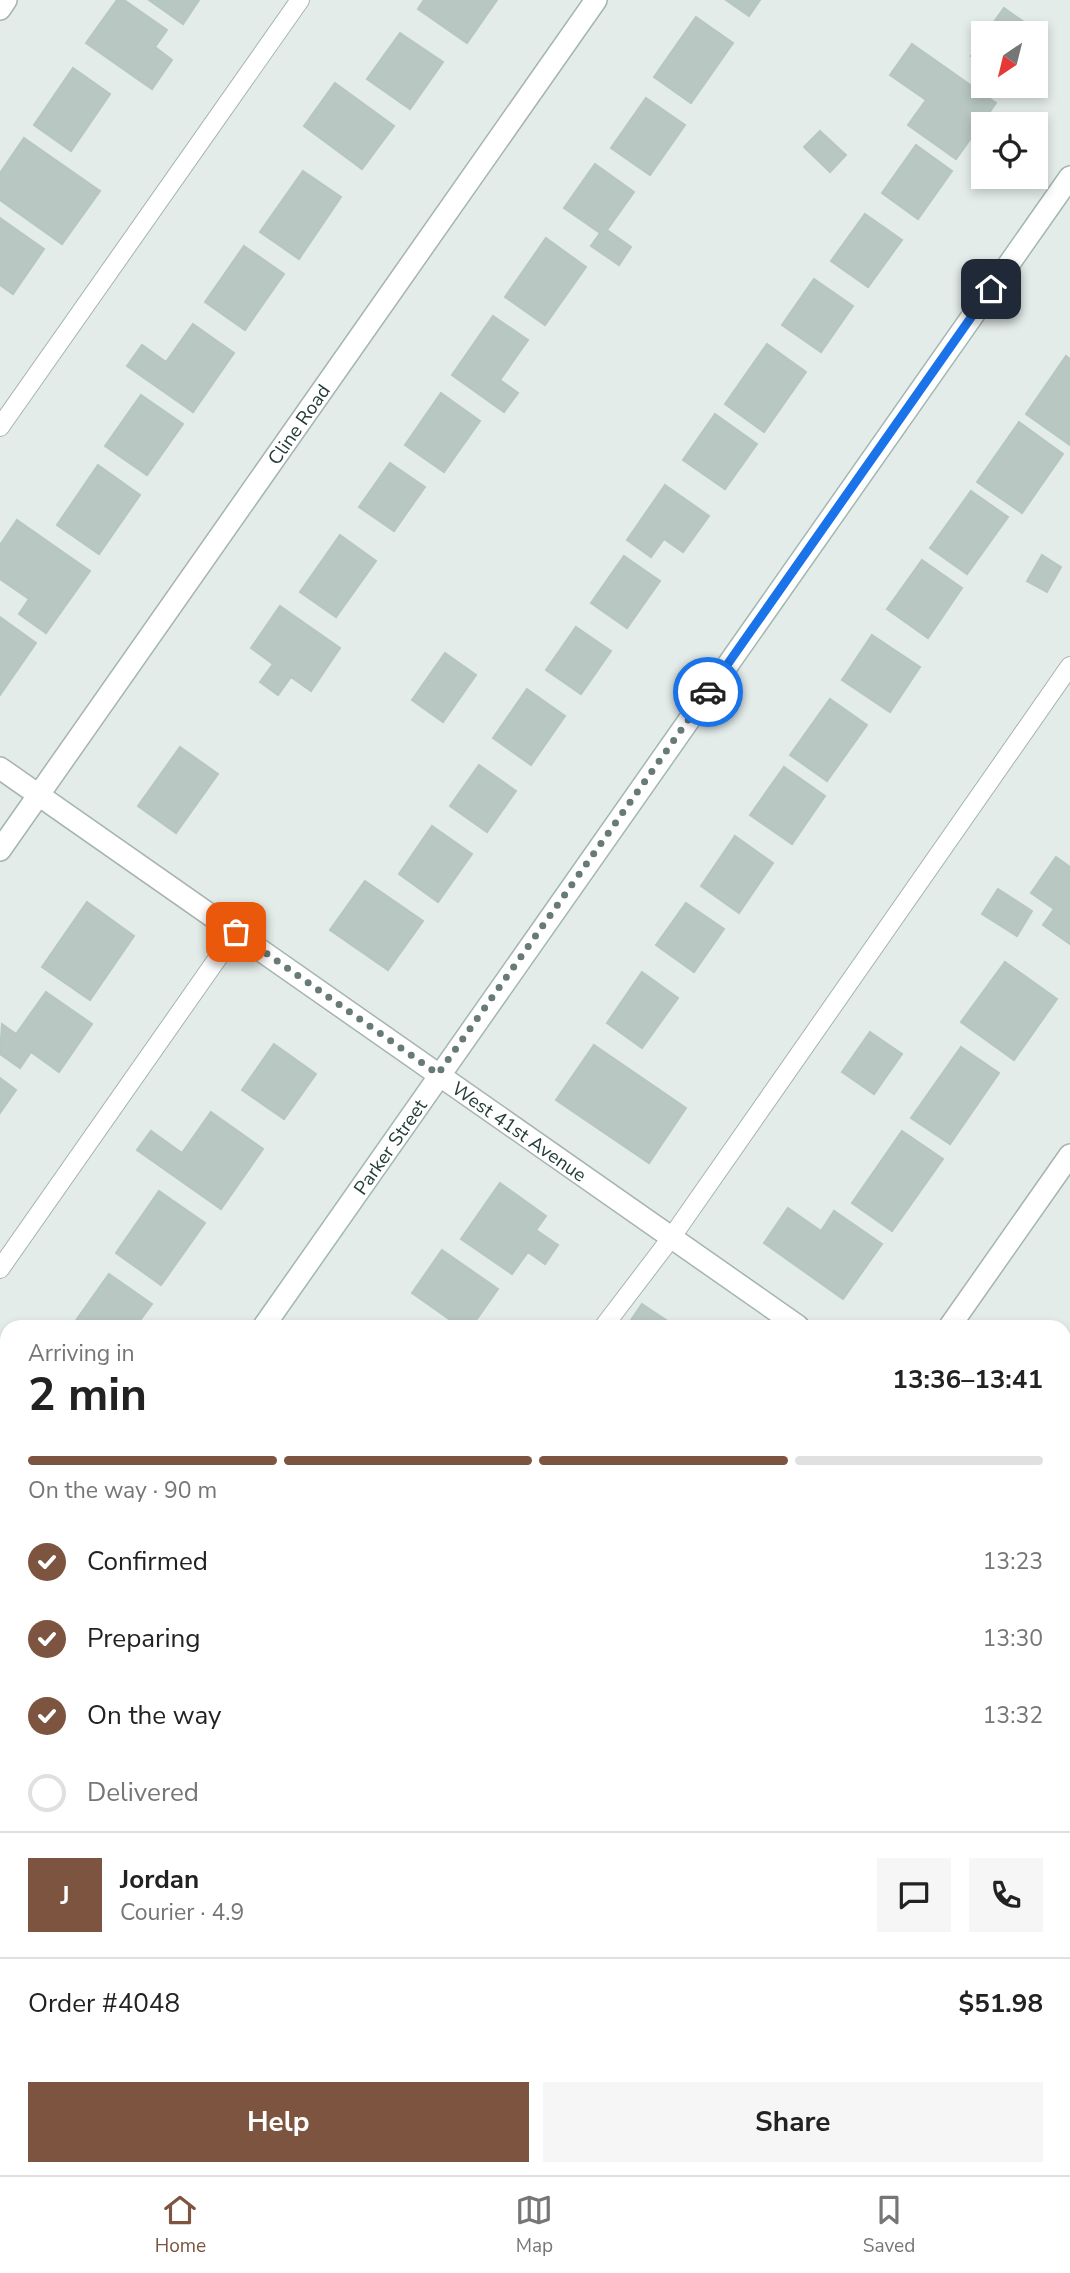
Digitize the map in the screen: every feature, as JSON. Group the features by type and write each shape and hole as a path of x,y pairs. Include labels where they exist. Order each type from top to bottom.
{"street":[{"path":"0,9 6,0"},
{"name":"Cline Road","path":"0,850 596,0"},
{"name":"Parker Street","path":"268,1320 438,1074 1070,177"},
{"name":"West 41st Avenue","path":"0,768 789,1320"},
{"path":"954,1320 1070,1155"}],"lane":[{"path":"0,427 300,0"},
{"path":"609,1320 671,1238 1070,666"},
{"path":"0,1269 236,932"}],"building":[{"path":"117,0 124,0 167,30 155,47 172,60 152,89 86,43"},
{"path":"149,0 199,0 183,24"},
{"path":"424,0 497,0 467,43 418,9"},
{"path":"726,0 760,0 749,16"},
{"path":"1004,8 1022,21 995,21"},
{"path":"696,17 733,43 691,103 654,77"},
{"path":"400,33 443,62 410,109 367,79"},
{"path":"912,44 971,85 971,98 989,98 996,103 990,112 971,112 971,138 956,159 908,125 926,100 890,75"},
{"path":"73,68 110,94 71,151 34,125"},
{"path":"335,83 394,126 362,169 304,126"},
{"path":"646,98 685,125 650,175 611,148"},
{"path":"820,131 846,155 830,172 804,147"},
{"path":"24,138 100,191 62,244 0,200 0,173"},
{"path":"916,145 952,171 918,219 882,193"},
{"path":"595,164 634,192 607,230 631,247 619,265 591,246 600,233 564,208"},
{"path":"303,171 341,197 299,259 260,232"},
{"path":"865,214 902,240 868,287 831,261"},
{"path":"0,218 44,249 13,294 0,285"},
{"path":"546,238 586,267 545,325 505,297"},
{"path":"244,246 284,274 245,330 205,302"},
{"path":"814,279 853,306 821,352 782,325"},
{"path":"493,316 528,340 500,380 518,393 504,412 452,375"},
{"path":"193,324 234,353 193,412 127,366 142,345 166,362"},
{"path":"767,344 806,372 764,432 725,404"},
{"path":"1066,356 1070,359 1070,445 1026,414"},
{"path":"441,393 480,421 444,472 405,445"},
{"path":"141,395 183,424 147,475 105,446"},
{"path":"715,414 757,444 725,489 683,460"},
{"path":"1019,422 1063,454 1022,513 977,482"},
{"path":"390,463 425,487 394,531 359,507"},
{"path":"98,465 140,495 99,554 57,525"},
{"path":"665,485 709,516 683,552 664,539 651,557 627,540"},
{"path":"971,491 1008,517 967,574 930,548"},
{"path":"17,520 90,571 46,633 19,614 29,599 0,579 0,545"},
{"path":"340,535 376,561 336,617 300,592"},
{"path":"1042,555 1061,567 1047,592 1027,581"},
{"path":"624,556 660,581 627,628 591,603"},
{"path":"922,560 962,588 928,638 887,609"},
{"path":"280,606 340,648 311,691 291,677 278,695 260,682 273,664 251,648"},
{"path":"0,617 36,643 0,695"},
{"path":"576,627 611,651 581,694 546,670"},
{"path":"872,635 920,667 890,712 842,680"},
{"path":"445,653 476,675 443,722 412,700"},
{"path":"527,689 565,716 531,765 493,738"},
{"path":"830,699 867,725 827,781 790,755"},
{"path":"180,747 218,774 176,833 138,806"},
{"path":"479,765 516,791 487,832 450,806"},
{"path":"784,767 825,796 792,844 750,815"},
{"path":"432,826 472,854 438,902 399,874"},
{"path":"735,836 773,863 739,913 701,886"},
{"path":"1056,857 1070,867 1070,944 1043,925 1054,909 1031,893"},
{"path":"365,881 423,921 388,970 330,930"},
{"path":"998,889 1032,911 1017,936 982,914"},
{"path":"87,902 134,936 90,1000 42,967"},
{"path":"686,903 724,929 694,972 656,945"},
{"path":"1005,962 1057,999 1014,1060 961,1022"},
{"path":"642,972 678,998 642,1048 607,1023"},
{"path":"46,992 92,1024 59,1072 31,1052 20,1068 0,1054 2,1024 16,1034"},
{"path":"870,1032 902,1054 874,1094 842,1072"},
{"path":"274,1044 316,1074 284,1119 242,1090"},
{"path":"594,1045 686,1108 649,1163 556,1100"},
{"path":"961,1047 999,1073 950,1144 911,1118"},
{"path":"0,1078 16,1090 0,1113"},
{"path":"211,1112 263,1149 221,1209 137,1150 151,1131 182,1153"},
{"path":"902,1131 943,1159 892,1231 852,1203"},
{"path":"500,1183 546,1216 536,1230 558,1245 545,1264 528,1252 512,1274 461,1239"},
{"path":"159,1191 205,1223 161,1285 116,1253"},
{"path":"788,1208 821,1231 834,1211 882,1244 843,1299 764,1243"},
{"path":"442,1250 498,1289 476,1320 450,1320 412,1293"},
{"path":"109,1274 152,1304 140,1320 76,1320"},
{"path":"642,1304 666,1320 631,1320"}],"way so far":[{"path":"236,932 438,1074 708,692"}],"route":[{"path":"708,692 991,289"}]}
